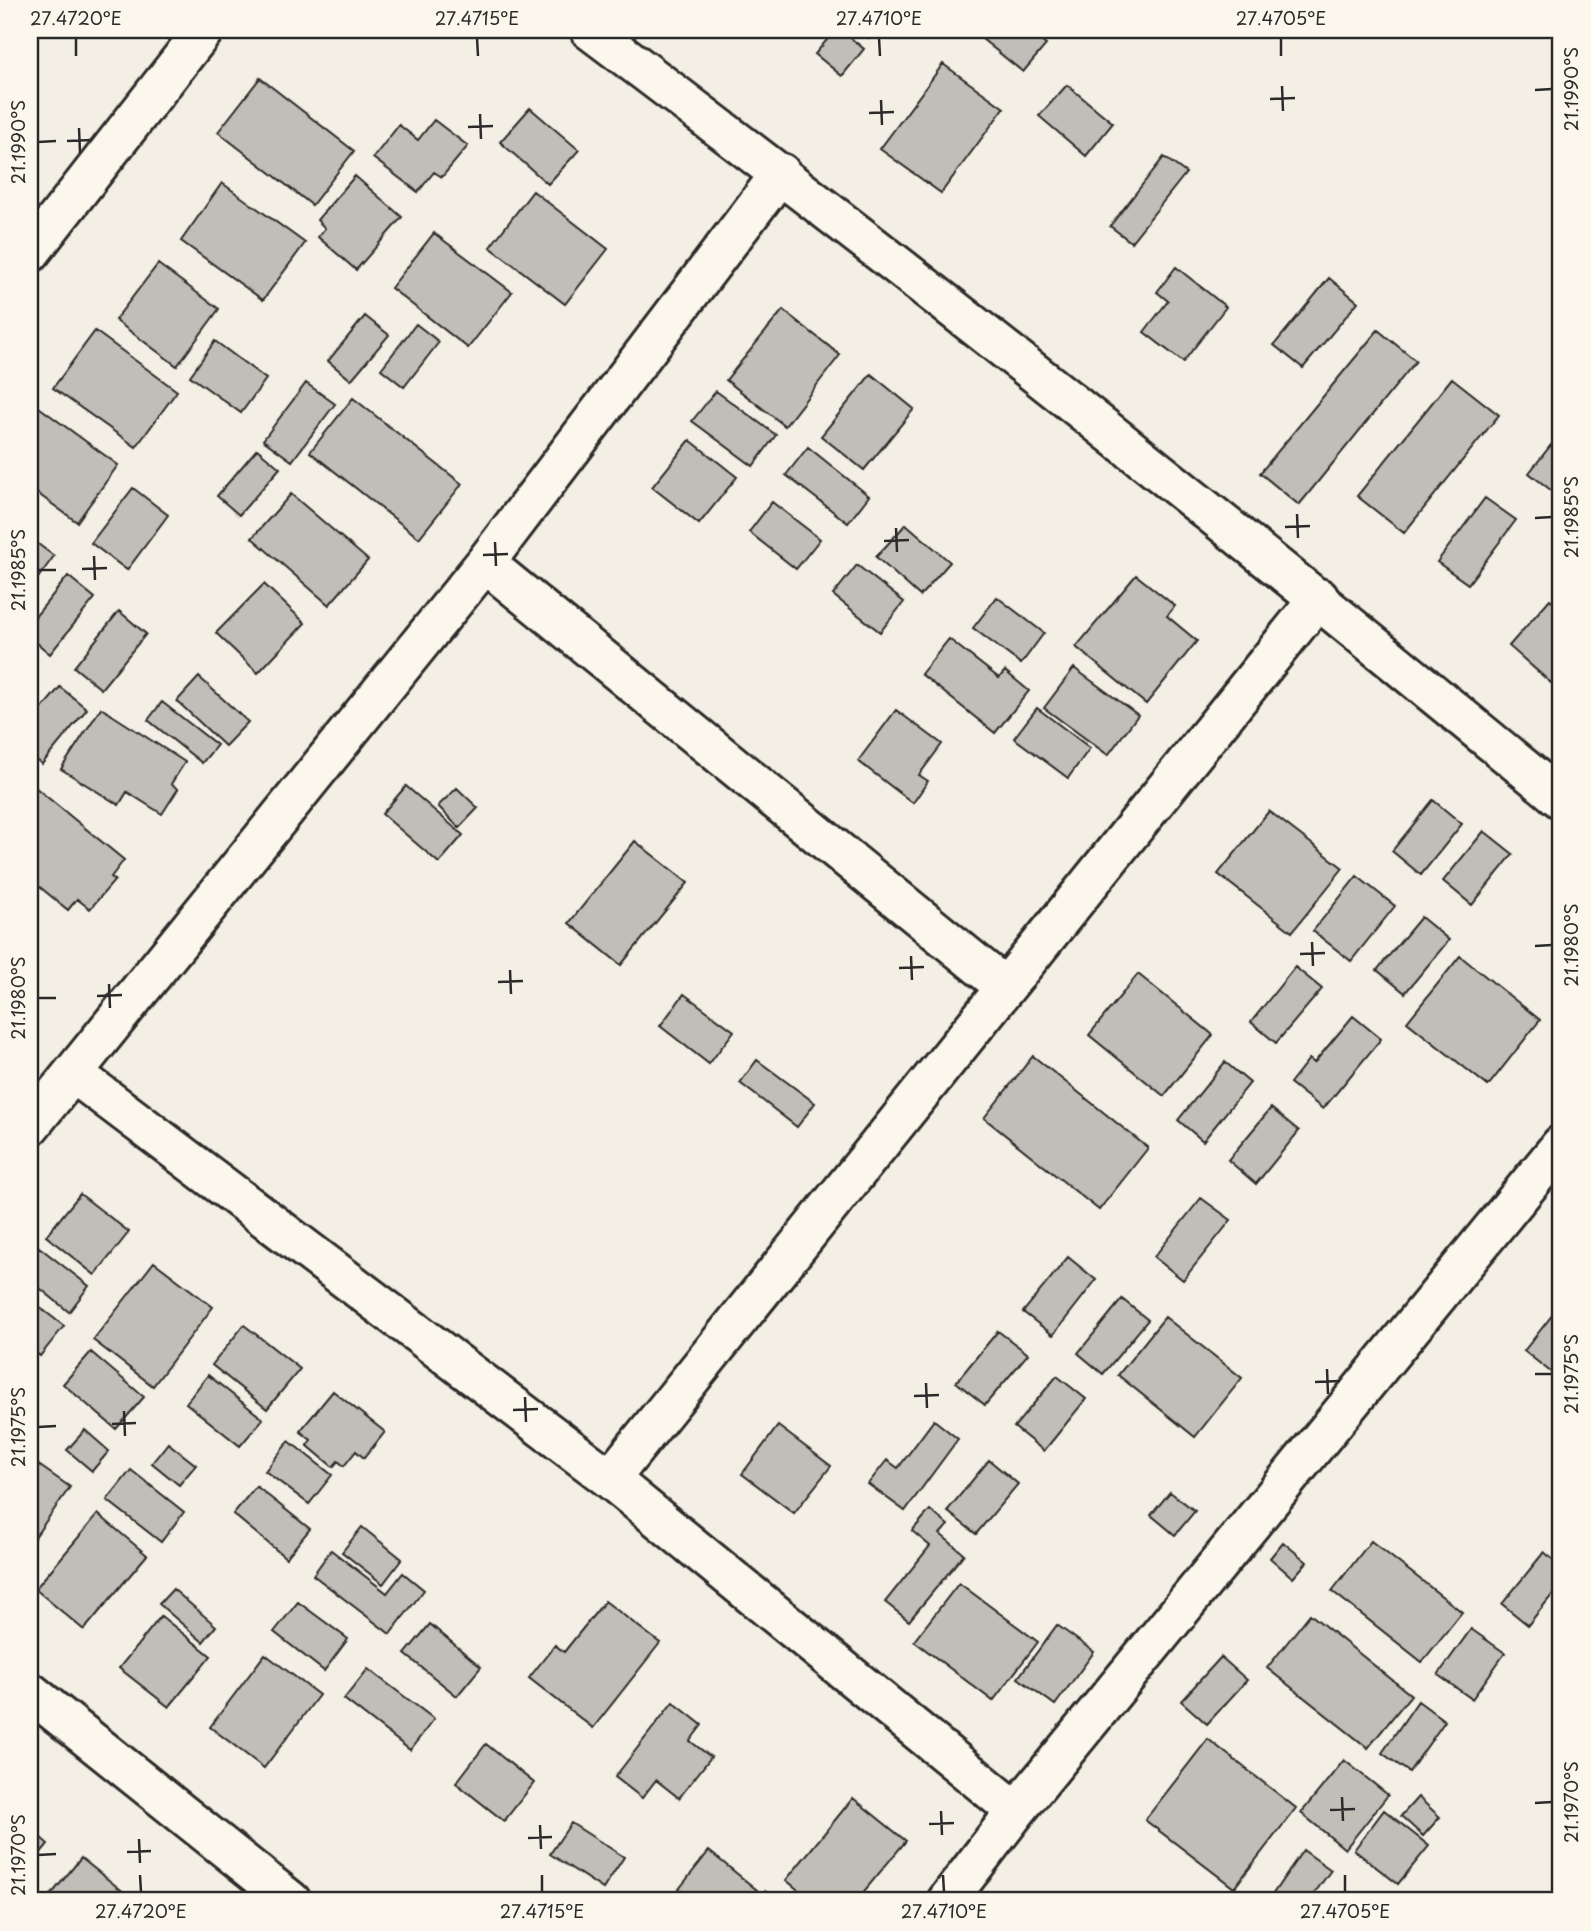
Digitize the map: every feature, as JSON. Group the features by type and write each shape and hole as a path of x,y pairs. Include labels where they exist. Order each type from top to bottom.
{"street":[{"path":"30,253 204,30"},
{"path":"590,30 781,173 1319,598 1561,799"},
{"path":"30,1126 485,563 781,173"},
{"path":"485,563 1005,987"},
{"path":"610,1479 1319,598"},
{"path":"73,1073 610,1479 1016,1811"},
{"path":"947,1901 1016,1811 1561,1145"},
{"path":"30,1692 291,1901"}],"building":[{"path":"835,30 841,30 864,49 842,76 815,54"},
{"path":"857,30 875,30 869,38"},
{"path":"979,30 1027,30 1046,45 1023,72 976,34"},
{"path":"943,64 1004,108 941,193 880,149"},
{"path":"260,78 354,151 312,205 218,132"},
{"path":"1067,85 1113,123 1086,156 1039,116"},
{"path":"530,108 579,150 548,184 500,142"},
{"path":"434,120 468,146 442,177 434,172 418,192 373,158 399,125 418,140"},
{"path":"1164,157 1186,173 1131,242 1110,226"},
{"path":"355,176 402,217 356,270 318,237 325,228 317,220"},
{"path":"222,183 305,243 263,300 181,241"},
{"path":"533,191 608,249 565,304 490,247"},
{"path":"434,233 512,292 468,348 391,288"},
{"path":"158,264 219,309 177,366 115,320"},
{"path":"1176,267 1226,307 1183,362 1144,332 1168,301 1157,292"},
{"path":"1329,278 1358,302 1303,368 1274,345"},
{"path":"783,310 840,355 785,426 726,380"},
{"path":"365,316 389,335 351,380 328,361"},
{"path":"416,324 439,342 404,387 381,369"},
{"path":"1378,330 1416,361 1299,505 1260,473"},
{"path":"95,331 177,391 136,447 53,388"},
{"path":"215,341 266,379 241,413 190,376"},
{"path":"871,374 914,409 864,470 821,436"},
{"path":"1452,378 1499,415 1404,533 1357,496"},
{"path":"306,383 335,404 292,461 263,440"},
{"path":"716,391 776,435 753,466 692,421"},
{"path":"353,398 462,484 419,538 310,452"},
{"path":"36,405 118,465 77,522 30,488 30,413"},
{"path":"690,440 737,477 699,524 652,487"},
{"path":"1551,445 1561,453 1561,498 1529,473"},
{"path":"808,447 869,496 848,523 786,475"},
{"path":"257,449 280,468 239,515 217,496"},
{"path":"133,488 168,515 127,570 91,543"},
{"path":"291,494 368,560 329,605 252,538"},
{"path":"1485,498 1516,520 1468,584 1437,562"},
{"path":"772,502 820,539 796,569 749,532"},
{"path":"906,524 950,562 920,596 876,557"},
{"path":"30,538 54,556 30,589"},
{"path":"857,565 904,602 880,632 833,595"},
{"path":"1136,575 1175,606 1167,616 1197,641 1146,704 1076,647"},
{"path":"68,576 95,598 50,654 30,637 30,623"},
{"path":"264,584 305,623 258,673 216,633"},
{"path":"997,597 1044,633 1021,664 973,628"},
{"path":"1550,599 1561,609 1561,671 1551,683 1509,646"},
{"path":"119,611 146,634 101,689 74,667"},
{"path":"949,639 999,678 1005,671 1029,691 995,733 921,674"},
{"path":"1074,668 1138,715 1108,755 1044,708"},
{"path":"199,677 248,722 225,746 177,701"},
{"path":"60,687 87,709 42,764 30,755 30,723"},
{"path":"162,702 217,745 202,763 148,720"},
{"path":"101,708 185,762 171,784 178,789 162,814 127,792 119,805 61,769"},
{"path":"1037,708 1090,748 1068,778 1014,738"},
{"path":"896,710 942,744 919,775 928,781 913,803 858,761"},
{"path":"30,783 124,860 111,877 115,880 90,909 77,899 68,910 30,879"},
{"path":"406,786 463,835 439,863 382,814"},
{"path":"457,788 478,808 459,828 438,806"},
{"path":"1433,800 1462,824 1421,875 1392,851"},
{"path":"1269,811 1343,868 1292,932 1218,874"},
{"path":"1484,831 1513,854 1472,905 1443,881"},
{"path":"635,841 688,883 621,965 569,923"},
{"path":"1357,876 1395,906 1351,961 1313,931"},
{"path":"1421,917 1449,940 1405,993 1377,970"},
{"path":"1460,956 1540,1020 1488,1086 1407,1022"},
{"path":"1295,967 1322,989 1276,1043 1251,1022"},
{"path":"1138,974 1213,1035 1164,1096 1089,1035"},
{"path":"684,994 734,1031 709,1064 660,1026"},
{"path":"1353,1016 1381,1039 1323,1109 1290,1083 1309,1059 1314,1063"},
{"path":"1033,1056 1148,1148 1099,1210 984,1118"},
{"path":"757,1060 815,1103 797,1127 740,1083"},
{"path":"1225,1062 1250,1083 1203,1141 1178,1120"},
{"path":"1271,1108 1299,1131 1256,1184 1228,1160"},
{"path":"80,1194 129,1232 95,1275 46,1236"},
{"path":"1201,1198 1231,1220 1183,1280 1154,1257"},
{"path":"39,1247 89,1286 69,1312 30,1280 30,1258"},
{"path":"1068,1257 1096,1280 1053,1335 1023,1312"},
{"path":"154,1262 213,1307 153,1386 93,1340"},
{"path":"1122,1299 1148,1320 1103,1374 1078,1353"},
{"path":"30,1300 64,1326 40,1356 30,1348"},
{"path":"1561,1304 1561,1380 1524,1351"},
{"path":"1165,1317 1242,1378 1195,1437 1118,1375"},
{"path":"244,1325 300,1369 267,1409 212,1365"},
{"path":"998,1331 1028,1354 985,1405 956,1382"},
{"path":"91,1352 144,1397 116,1429 63,1384"},
{"path":"208,1375 263,1419 240,1446 186,1403"},
{"path":"1057,1376 1086,1399 1044,1451 1014,1427"},
{"path":"333,1391 385,1432 364,1458 356,1451 344,1466 338,1461 333,1467 307,1445 311,1440 300,1431"},
{"path":"934,1420 958,1439 905,1511 868,1484 887,1460 898,1468"},
{"path":"778,1426 831,1466 794,1513 742,1474"},
{"path":"85,1430 109,1451 92,1471 67,1450"},
{"path":"289,1441 332,1475 309,1504 265,1471"},
{"path":"168,1443 196,1465 179,1485 152,1463"},
{"path":"30,1459 70,1487 30,1544"},
{"path":"989,1460 1018,1484 976,1534 947,1511"},
{"path":"131,1470 184,1512 161,1542 107,1500"},
{"path":"256,1486 310,1529 286,1558 233,1514"},
{"path":"1170,1492 1195,1511 1175,1535 1151,1515"},
{"path":"930,1510 948,1525 940,1534 964,1554 909,1621 885,1602 930,1546 912,1531"},
{"path":"98,1514 147,1555 84,1630 35,1589"},
{"path":"362,1527 402,1559 383,1584 342,1552"},
{"path":"1371,1541 1462,1612 1422,1662 1332,1591"},
{"path":"1283,1542 1307,1562 1293,1578 1270,1558"},
{"path":"331,1550 387,1593 403,1573 424,1590 390,1634 313,1575"},
{"path":"1544,1552 1561,1566 1561,1584 1528,1625 1502,1604"},
{"path":"959,1583 1038,1642 993,1701 914,1641"},
{"path":"173,1589 216,1626 203,1642 159,1604"},
{"path":"605,1601 660,1643 593,1728 529,1678 555,1645 564,1652"},
{"path":"298,1602 348,1639 324,1671 274,1632"},
{"path":"1310,1614 1411,1695 1368,1748 1267,1668"},
{"path":"161,1616 211,1656 169,1707 119,1668"},
{"path":"430,1624 481,1667 457,1696 405,1654"},
{"path":"1057,1625 1094,1652 1055,1705 1018,1678"},
{"path":"1471,1629 1505,1653 1472,1699 1438,1675"},
{"path":"265,1654 319,1695 264,1768 210,1727"},
{"path":"1221,1657 1247,1680 1207,1724 1181,1701"},
{"path":"368,1669 434,1719 410,1750 344,1699"},
{"path":"1418,1701 1445,1721 1409,1772 1382,1753"},
{"path":"673,1702 702,1725 690,1741 711,1757 679,1798 656,1780 642,1798 615,1777"},
{"path":"1208,1739 1296,1808 1234,1888 1145,1820"},
{"path":"486,1744 534,1783 504,1821 456,1783"},
{"path":"1344,1760 1388,1795 1345,1849 1301,1813"},
{"path":"1418,1797 1440,1817 1423,1836 1401,1816"},
{"path":"853,1798 906,1841 856,1901 812,1901 786,1880"},
{"path":"1384,1810 1429,1846 1398,1884 1354,1850"},
{"path":"571,1823 624,1857 603,1889 550,1854"},
{"path":"30,1828 48,1844 30,1866"},
{"path":"1303,1850 1331,1870 1309,1901 1268,1901"},
{"path":"709,1851 757,1890 748,1901 694,1901 679,1889"},
{"path":"81,1858 135,1901 46,1901"},
{"path":"765,1891 777,1901 756,1901"}]}
